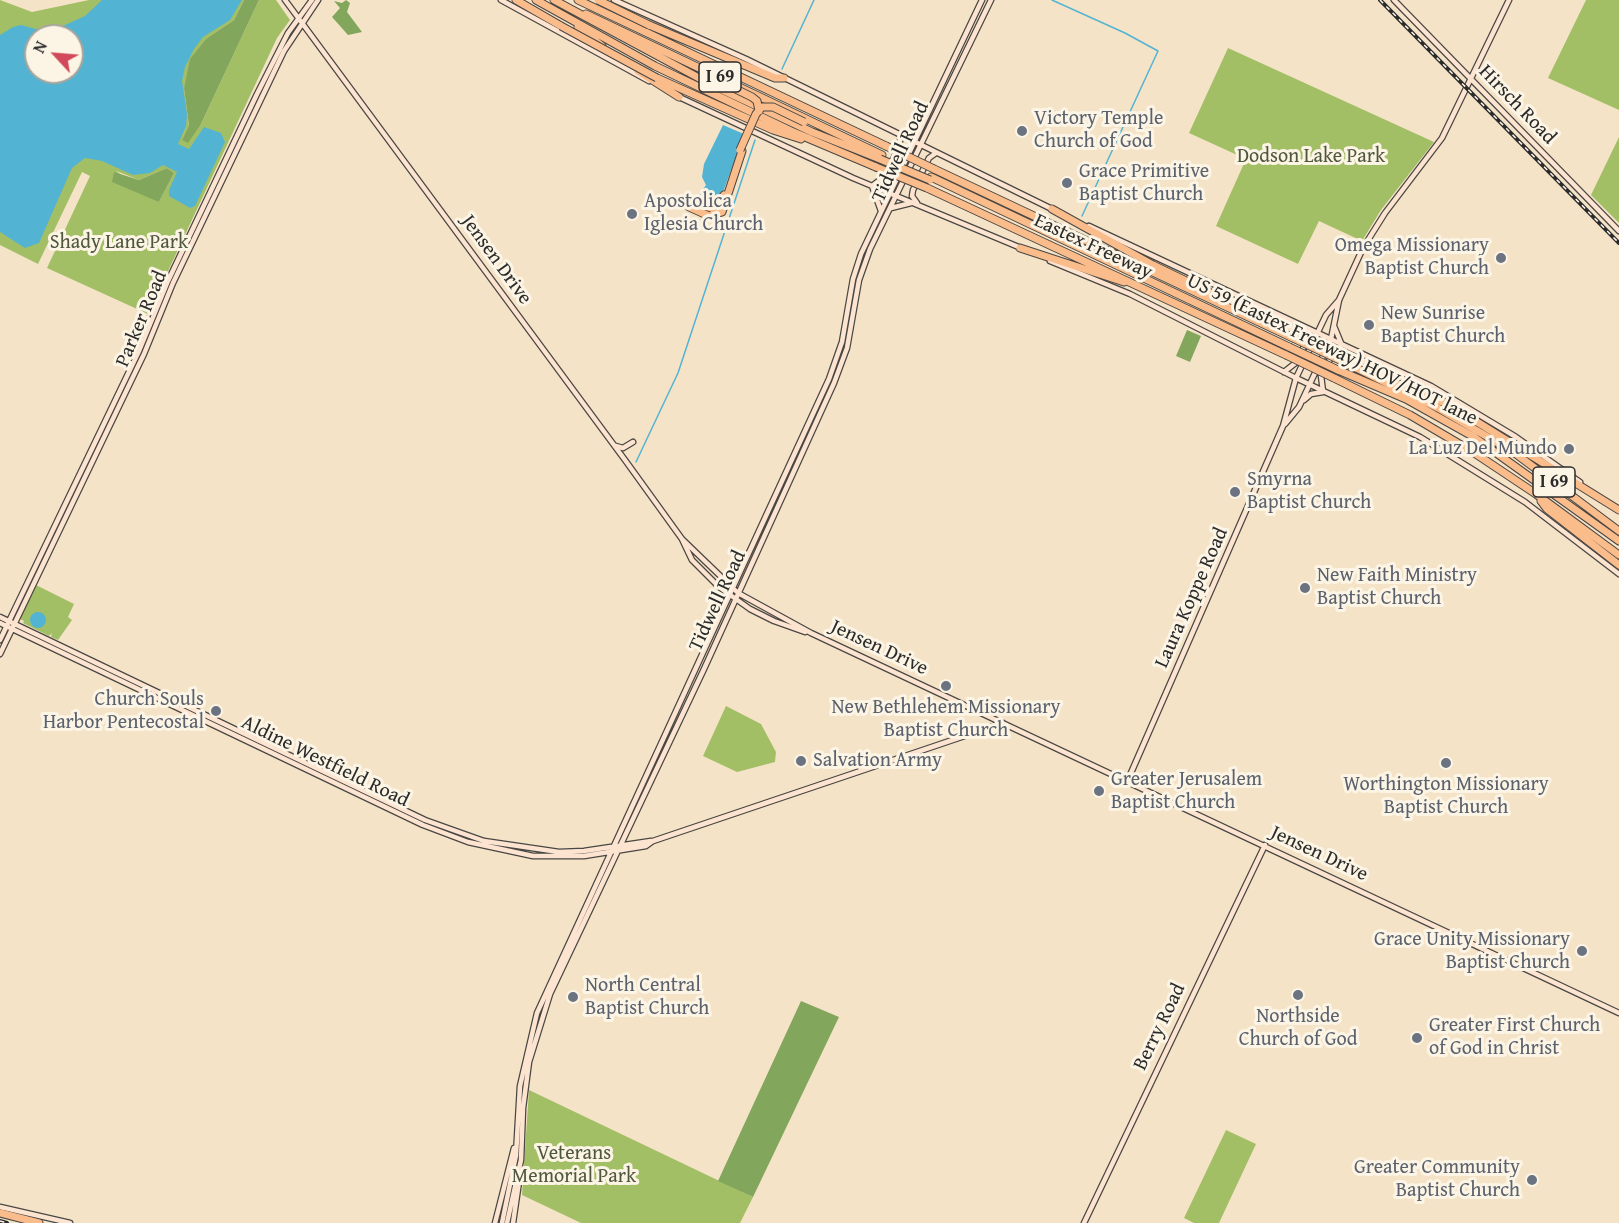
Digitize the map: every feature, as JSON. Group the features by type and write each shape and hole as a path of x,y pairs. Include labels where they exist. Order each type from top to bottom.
{"highway":[{"path":"516,0 657,78 773,130 815,142"},
{"name":"Eastex Freeway","path":"536,0 655,66 815,142 927,188 1410,415 1473,452 1536,494 1619,555"},
{"path":"556,0 712,85 812,132 881,157"},
{"name":"I 69","path":"556,0 881,157"},
{"name":"Eastex Freeway","path":"578,0 1438,408 1516,454 1619,531"},
{"path":"599,0 630,26"},
{"path":"599,0 649,25 747,67 774,78 784,78"},
{"path":"574,8 702,74"},
{"path":"554,10 632,67 679,97"},
{"path":"582,16 753,97 758,113"},
{"path":"690,204 714,209 720,203 758,113 769,108 881,157"},
{"name":"US 59 (Eastex Freeway) HOV/HOT lane","path":"881,157 1202,304 1289,348 1406,399 1474,437 1619,541"},
{"path":"1052,209 1209,292 1218,303"},
{"path":"1020,248 1066,261 1114,280 1130,282"},
{"path":"1388,383 1407,386 1453,407 1619,510"},
{"path":"1536,494 1547,509 1619,566"},
{"path":"0,1213 39,1223"}],"main road":[{"name":"Jensen Drive","path":"285,0 682,539 736,591 811,633 1619,1012"},
{"name":"Parker Road","path":"300,21 312,0"},
{"name":"Parker Road","path":"0,640 128,380 281,47 318,0"},
{"path":"501,0 679,97 872,186 1130,294 1296,378 1420,437 1525,502 1619,574"},
{"path":"614,0 784,78 1301,327 1431,386 1477,412 1619,510"},
{"name":"Tidwell Road","path":"812,424 836,364 853,279 880,211 982,0"},
{"name":"Tidwell Road","path":"502,1223 510,1189 518,1128 520,1086 529,1037 842,362 864,264 991,0"},
{"name":"Hirsch Road","path":"1394,0 1619,231"},
{"name":"Laura Koppe Road","path":"1127,782 1283,426 1296,378 1317,333 1326,315 1339,300 1368,239 1437,147 1509,0"},
{"path":"964,38 972,41"},
{"path":"872,186 885,176 899,147 901,135"},
{"path":"915,203 913,190 928,160 936,153"},
{"path":"872,186 880,211"},
{"path":"891,208 915,203"},
{"name":"Laura Koppe Road","path":"1283,426 1299,407 1331,339 1339,300"},
{"path":"1335,326 1343,345"},
{"path":"1284,372 1294,365 1304,347 1306,336 1301,327"},
{"path":"1325,392 1321,376 1334,352 1343,345"},
{"path":"1299,407 1307,396 1325,392"},
{"path":"614,445 623,448 633,442"},
{"name":"Parker Road","path":"0,654 54,534"},
{"name":"Jensen Drive","path":"682,539 692,560 733,598 774,621 811,633"},
{"name":"Aldine Westfield Road","path":"0,616 14,626 354,789 423,825 468,842 533,856 615,849 653,841 1003,723"},
{"name":"Aldine Westfield Road","path":"0,623 8,623"},
{"path":"982,730 985,715"},
{"name":"Berry Road","path":"1084,1223 1265,845"},
{"name":"Tidwell Road","path":"507,1223 521,1160 523,1108 529,1062 548,993"},
{"path":"495,1223 518,1128"},
{"path":"513,1223 518,1200 521,1160"},
{"path":"0,1207 70,1223"}],"green space":[{"name":"Shady Lane Park","path":"0,0 32,12 89,0 244,0 234,20 207,38 184,89 189,125 182,140 201,124 259,0 276,0 290,20 277,38 148,314 47,268 90,176 82,172 38,264 0,245","holes":["167,168 174,173 159,202 116,171 139,180"]},
{"path":"244,0 259,0 201,124 188,143 182,140 189,125 184,89 190,59 207,38 234,20"},
{"path":"346,0 350,3 347,12 362,32 348,35 332,17 340,8 334,1 342,3"},
{"path":"1586,0 1619,0 1619,110 1548,78"},
{"name":"Dodson Lake Park","path":"1228,48 1434,142 1381,210 1362,241 1319,221 1298,264 1216,226 1246,159 1189,133"},
{"path":"1619,137 1619,223 1591,195"},
{"path":"167,168 174,173 159,202 112,182 114,172 139,180"},
{"path":"1187,330 1201,336 1190,362 1176,356"},
{"path":"36,585 74,604 68,617 72,620 58,640 51,637 52,633 49,636 23,623 24,621 20,619"},
{"path":"726,706 761,724 776,752 775,762 737,772 703,756"},
{"path":"801,1001 839,1017 753,1197 718,1181"},
{"name":"Veterans Memorial Park","path":"529,1090 753,1197 740,1223 581,1223 522,1195"},
{"path":"1226,1130 1256,1144 1219,1223 1194,1223 1184,1218"}],"water":[{"path":"102,0 242,0 230,20 203,37 194,49 185,67 182,81 187,114 186,126 178,144 189,149 204,127 221,133 225,142 195,206 190,208 169,196 169,190 177,172 163,165 150,173 133,175 102,161 85,158 72,168 39,243 25,248 0,232 0,35 13,27 24,26 24,84 84,84 84,24 67,24 85,16"},
{"path":"723,125 744,134 722,195 714,205 698,202 697,198 706,185 702,177 704,164"},
{"path":"38,612 46,620 38,628 30,620"}],"waterway":[{"path":"782,69 814,0"},
{"path":"1052,0 1125,33 1158,51 1082,216"},
{"path":"636,462 678,373 755,140"}],"railway":[{"path":"1380,0 1619,243"},
{"path":"0,1221 7,1223"}],"place":[{"name":"Victory Temple Church of God","path":"1022,131"},
{"name":"Grace Primitive Baptist Church","path":"1067,183"},
{"name":"Apostolica Iglesia Church","path":"632,214"},
{"name":"Omega Missionary Baptist Church","path":"1501,258"},
{"name":"New Sunrise Baptist Church","path":"1369,325"},
{"name":"La Luz Del Mundo","path":"1569,449"},
{"name":"Smyrna Baptist Church","path":"1235,492"},
{"name":"New Faith Ministry Baptist Church","path":"1305,588"},
{"name":"New Bethlehem Missionary Baptist Church","path":"946,686"},
{"name":"Church Souls Harbor Pentecostal","path":"216,711"},
{"name":"Salvation Army","path":"801,761"},
{"name":"Worthington Missionary Baptist Church","path":"1446,763"},
{"name":"Greater Jerusalem Baptist Church","path":"1099,791"},
{"name":"Grace Unity Missionary Baptist Church","path":"1582,951"},
{"name":"Northside Church of God","path":"1298,995"},
{"name":"North Central Baptist Church","path":"573,997"},
{"name":"Greater First Church of God in Christ","path":"1417,1038"},
{"name":"Greater Community Baptist Church","path":"1532,1180"}]}
